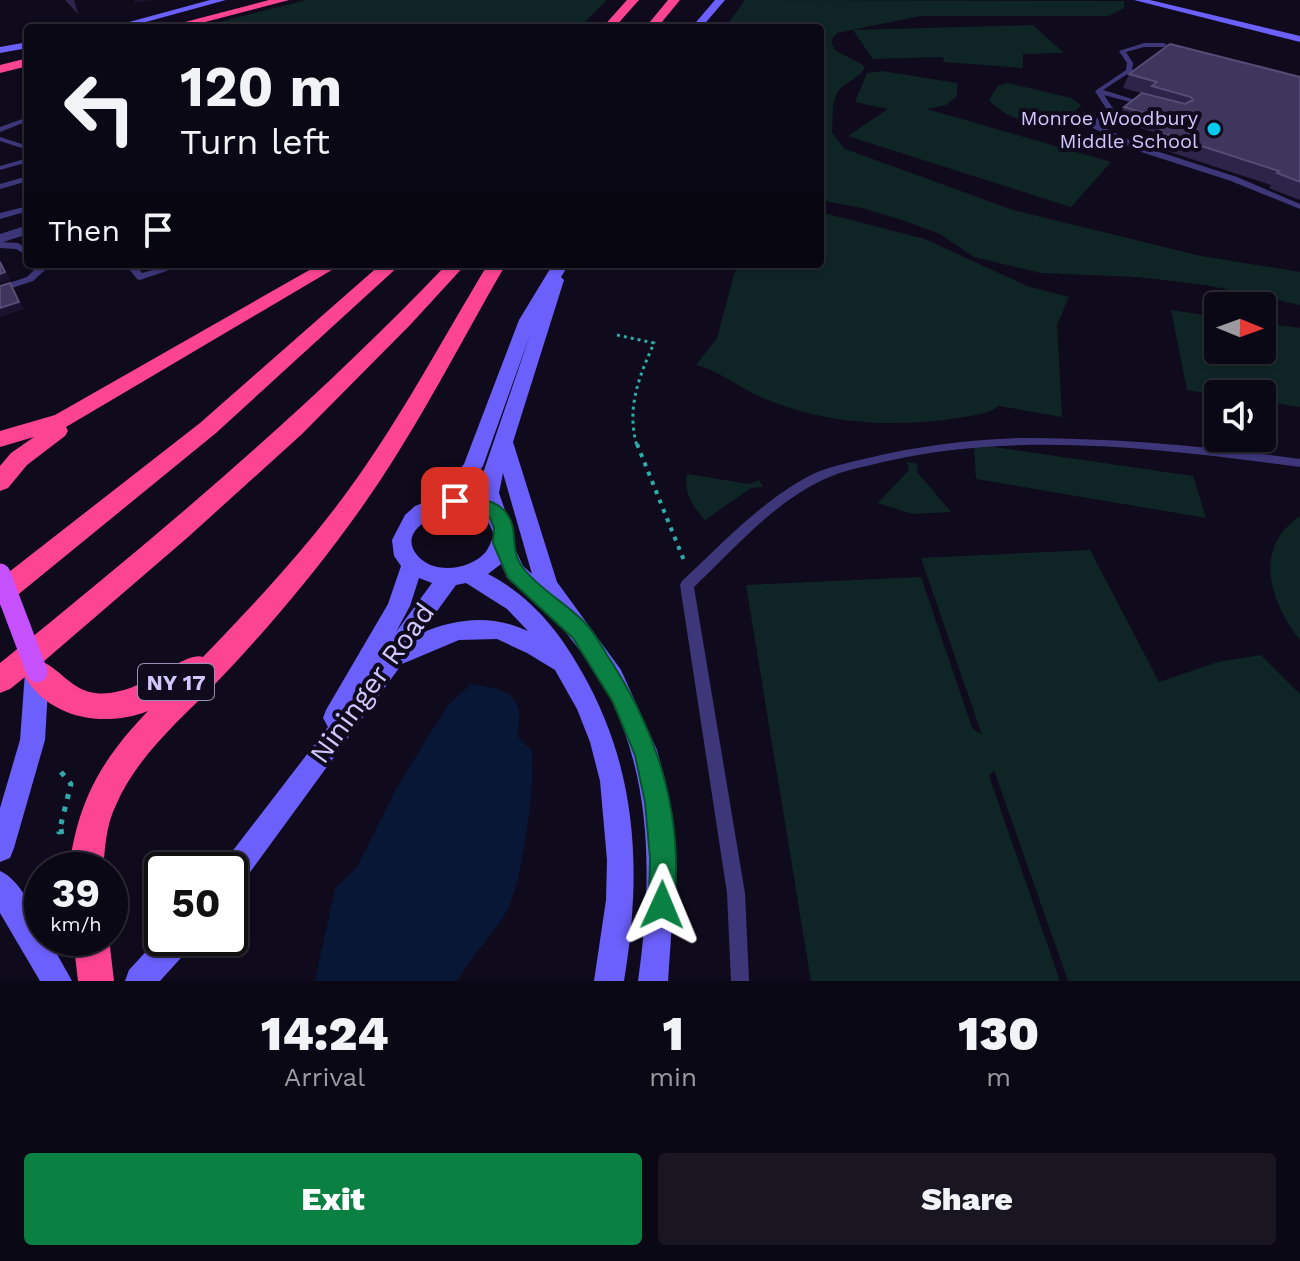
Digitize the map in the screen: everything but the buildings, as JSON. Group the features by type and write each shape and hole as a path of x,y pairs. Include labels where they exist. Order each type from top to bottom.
{"highway":[{"path":"184,24 283,0"},
{"path":"612,24 633,0"},
{"path":"654,24 674,0"},
{"path":"0,69 24,63"},
{"path":"0,439 49,426 108,396 326,268"},
{"path":"0,594 252,391 388,268"},
{"path":"0,680 246,470 346,378 453,268"},
{"name":"NY 17","path":"37,672 65,697 83,706 108,708 149,697 187,673 265,605 335,526 369,479 495,268"},
{"path":"0,482 30,450 108,396"},
{"path":"87,852 89,826 116,770 141,739 230,648 265,605"},
{"path":"93,956 96,981"}],"main road":[{"name":"NY 17","path":"0,574 37,672"}],"street":[{"path":"128,24 221,0"},
{"path":"699,24 720,0"},
{"path":"1139,0 1300,39"},
{"path":"0,50 24,46"},
{"path":"0,242 24,231"},
{"path":"445,503 473,466 527,320 558,268"},
{"path":"559,268 550,307 490,484 493,509 503,528 502,543 515,572 567,617"},
{"path":"503,441 542,571 556,603 596,653 622,697 639,735 652,777 663,858 661,922 653,981"},
{"path":"493,509 474,503 445,503 417,516 405,532 402,548 412,566 428,575 459,576 505,595 538,623 566,667 599,730 619,810 622,874 620,911 609,981"},
{"path":"459,576 486,564 502,543"},
{"name":"Nininger Road","path":"296,788 399,606 412,566"},
{"name":"Nininger Road","path":"248,852 392,658 419,616 459,576"},
{"path":"392,658 440,635 489,628 527,638 566,667"},
{"path":"0,848 27,772 37,722 37,672"},
{"path":"0,885 52,974"},
{"path":"140,981 162,956"}],"lane":[{"path":"1098,91 1129,71 1130,63 1122,51 1144,45 1164,45"},
{"path":"1098,91 1153,106"},
{"path":"1098,91 1111,110 1094,125 1141,149 1234,179 1300,207"},
{"path":"0,130 24,121"},
{"path":"0,139 24,147"},
{"path":"0,168 24,161"},
{"path":"0,187 24,179"},
{"path":"0,216 24,209"},
{"path":"0,242 24,250"},
{"path":"0,289 30,279 41,268"},
{"path":"133,268 140,277 169,268"},
{"path":"740,981 736,893 687,585 755,521 818,477 896,453 955,444 1154,446 1300,463"}],"path":[{"path":"617,335 654,343 634,395 635,434 681,549 687,585"},
{"path":"61,772 72,790 59,832 74,830"}],"green space":[{"path":"307,0 607,0 583,24 212,24"},
{"path":"745,0 1124,1 1124,8 1109,16 920,16 837,33 831,40 834,50 865,66 835,97 832,133 845,149 1013,210 1201,256 1300,272 1300,305 1276,300 1276,292 1239,292 1138,277 1041,273 974,257 940,234 902,220 824,201 824,24 728,24"},
{"path":"1033,25 1064,53 1023,54 1023,68 944,62 943,57 873,59 853,30"},
{"path":"882,71 957,83 957,96 946,105 927,109 1111,162 1071,207 848,136 888,109 855,102 867,73"},
{"path":"1008,83 1071,98 1081,105 1058,129 1030,123 1012,117 989,100 998,86"},
{"path":"824,213 925,239 1027,286 1069,297 1057,325 1062,417 999,406 979,414 909,423 859,422 810,414 763,398 696,365 717,338 736,268 824,268"},
{"path":"1171,310 1204,315 1204,364 1276,364 1276,325 1300,328 1300,407 1276,403 1276,380 1204,380 1204,393 1187,390"},
{"path":"974,444 1193,476 1206,518 976,479"},
{"path":"907,462 918,464 917,472 951,512 913,514 878,503 909,470"},
{"path":"687,474 749,484 759,480 763,487 751,488 705,520 690,499"},
{"path":"1300,516 1300,640 1289,625 1274,592 1271,559 1285,529"},
{"path":"1090,550 1159,682 1218,662 1261,655 1300,694 1300,981 1068,981 994,770 989,776 1060,981 811,981 746,585 921,577 972,728 982,735 921,558"}],"water":[{"path":"471,684 495,688 511,696 519,711 517,736 532,751 527,829 510,904 458,981 315,981 335,889 357,867 397,787 448,705"}],"place":[{"name":"Monroe Woodbury Middle School","path":"1214,129"}],"route":[{"path":"455,501 493,509 501,520 502,543 515,572 580,632 602,661 631,714 647,755 657,802 663,858 662,905"}]}
